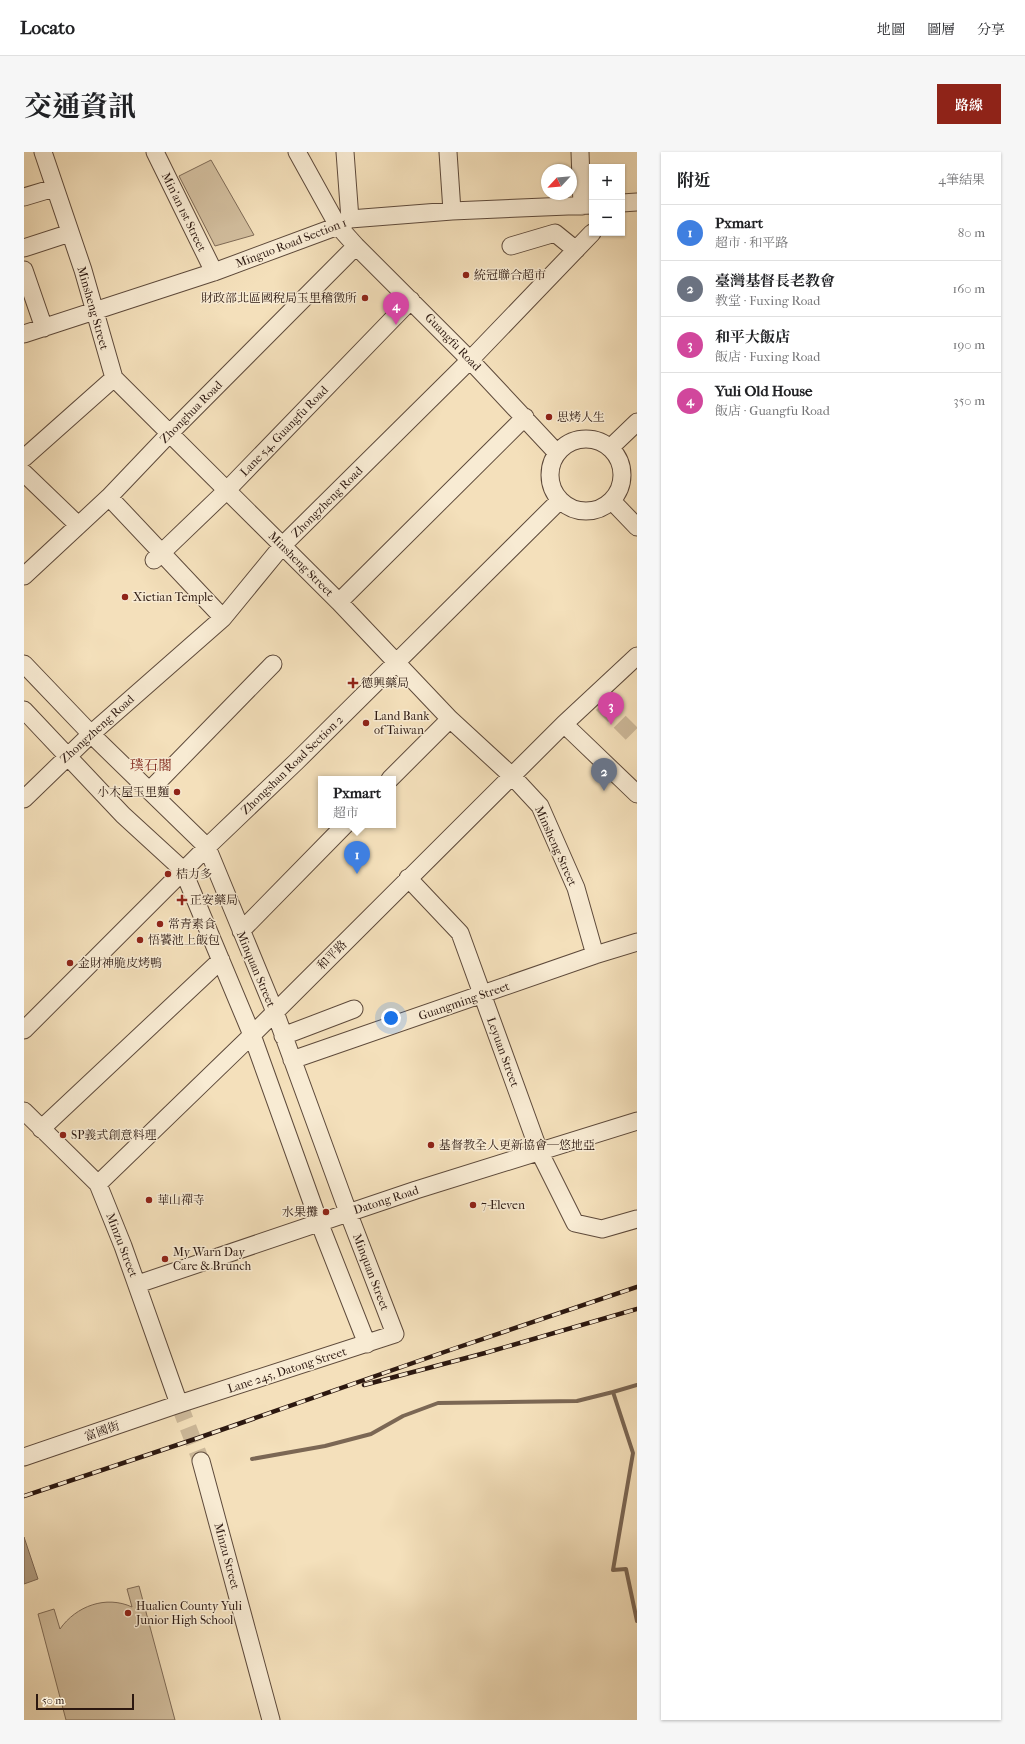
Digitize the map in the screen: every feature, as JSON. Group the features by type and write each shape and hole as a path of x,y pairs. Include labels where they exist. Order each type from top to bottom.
{"street":[{"name":"Minsheng Street","path":"43,152 95,312 114,378 339,602 450,719 513,777 540,806 576,888 595,955"},
{"name":"Min'an 1st Street","path":"155,152 214,272"},
{"name":"Guangfu Road","path":"297,152 344,222 356,246 470,360 525,417 557,453"},
{"path":"344,222 345,152"},
{"path":"448,152 452,211"},
{"path":"580,152 587,205"},
{"path":"24,197 54,188"},
{"path":"625,203 637,202"},
{"name":"Minguo Road Section 1","path":"24,334 214,272 344,222 452,211 587,205"},
{"path":"24,248 70,233"},
{"path":"511,246 554,233 576,250"},
{"name":"Zhongzheng Road","path":"24,800 68,755 223,618 282,546 470,360 589,236"},
{"name":"Zhonghua Road","path":"24,576 109,497 170,433 356,246"},
{"path":"24,270 44,328"},
{"name":"Lane 54, Guangfu Road","path":"158,556 228,490 411,300"},
{"path":"24,458 114,378"},
{"path":"339,602 525,417"},
{"path":"610,448 637,422"},
{"path":"579,439 591,439 602,442 610,448 619,460 622,472 621,484 612,501 597,509 585,511 573,508 560,500 555,494 550,483 553,460 557,453 568,443 579,439"},
{"path":"24,473 78,525"},
{"path":"109,497 158,556 223,618"},
{"name":"Zhongshan Road Section 2","path":"24,1030 183,870 297,761 560,500"},
{"path":"612,501 637,527"},
{"name":"和平路","path":"98,1184 252,1035 408,878 513,777 564,724 598,700 637,656"},
{"name":"Minquan Street","path":"24,664 91,734 207,847 274,1012 395,1334"},
{"path":"150,790 273,664"},
{"path":"24,710 123,815 183,870 252,1035 319,1222 367,1344"},
{"path":"393,776 450,719"},
{"path":"564,724 637,794"},
{"path":"241,931 342,828"},
{"name":"Leyuan Street","path":"408,878 460,933 539,1151 575,1222 602,1229 637,1219"},
{"name":"Guangming Street","path":"292,1060 595,955 637,942"},
{"path":"42,1129 221,960"},
{"path":"283,1036 354,1009"},
{"name":"Minzu Street","path":"24,1111 98,1184 138,1284 179,1404"},
{"name":"Datong Road","path":"138,1284 348,1212 539,1151 637,1122"},
{"name":"Lane 245, Datong Street","path":"179,1404 395,1334"},
{"name":"富國街","path":"24,1457 179,1404"},
{"name":"Minzu Street","path":"201,1461 271,1720"}],"shaded area":[{"path":"211,160 254,235 215,246 179,176"},
{"path":"24,1537 38,1579 24,1584"},
{"path":"139,1586 175,1720 66,1720 38,1614 54,1609 60,1629 74,1614 92,1605 112,1602 132,1607 127,1589"}],"waterway":[{"path":"613,1392 637,1385"},
{"path":"252,1459 325,1446 371,1434 403,1416 438,1403 577,1401 613,1392 633,1453 613,1570 626,1569 637,1621"}],"tunnel":[{"path":"602,704 632,734"},
{"path":"179,1404 201,1461"}],"railway":[{"path":"24,1496 198,1438 453,1349 637,1287"},
{"path":"364,1385 485,1353 637,1309"}],"place":[{"name":"統冠聯合超市","path":"466,275"},
{"name":"財政部北區國稅局玉里稽徵所","path":"365,298"},
{"name":"Yuli Old House","path":"396,325"},
{"name":"思烤人生","path":"549,417"},
{"name":"Xietian Temple","path":"125,597"},
{"name":"德興藥局","path":"353,683"},
{"name":"Land Bank of Taiwan","path":"366,723"},
{"name":"和平大飯店","path":"611,725"},
{"name":"臺灣基督長老教會","path":"604,791"},
{"name":"小木屋玉里麵","path":"177,792"},
{"name":"桔力多","path":"168,874"},
{"name":"Pxmart","path":"357,874"},
{"name":"正安藥局","path":"182,900"},
{"name":"常青素食","path":"160,924"},
{"name":"悟饕池上飯包","path":"140,940"},
{"name":"金財神脆皮烤鴨","path":"70,963"},
{"name":"SP義式創意料理","path":"63,1135"},
{"name":"基督教全人更新協會─悠地亞","path":"431,1145"},
{"name":"華山禪寺","path":"149,1200"},
{"name":"7-Eleven","path":"473,1205"},
{"name":"水果攤","path":"326,1212"},
{"name":"My Warn Day Care & Brunch","path":"165,1259"},
{"name":"Hualien County Yuli Junior High School","path":"128,1613"}],"district":[{"name":"璞石閣","path":"151,765"}]}
